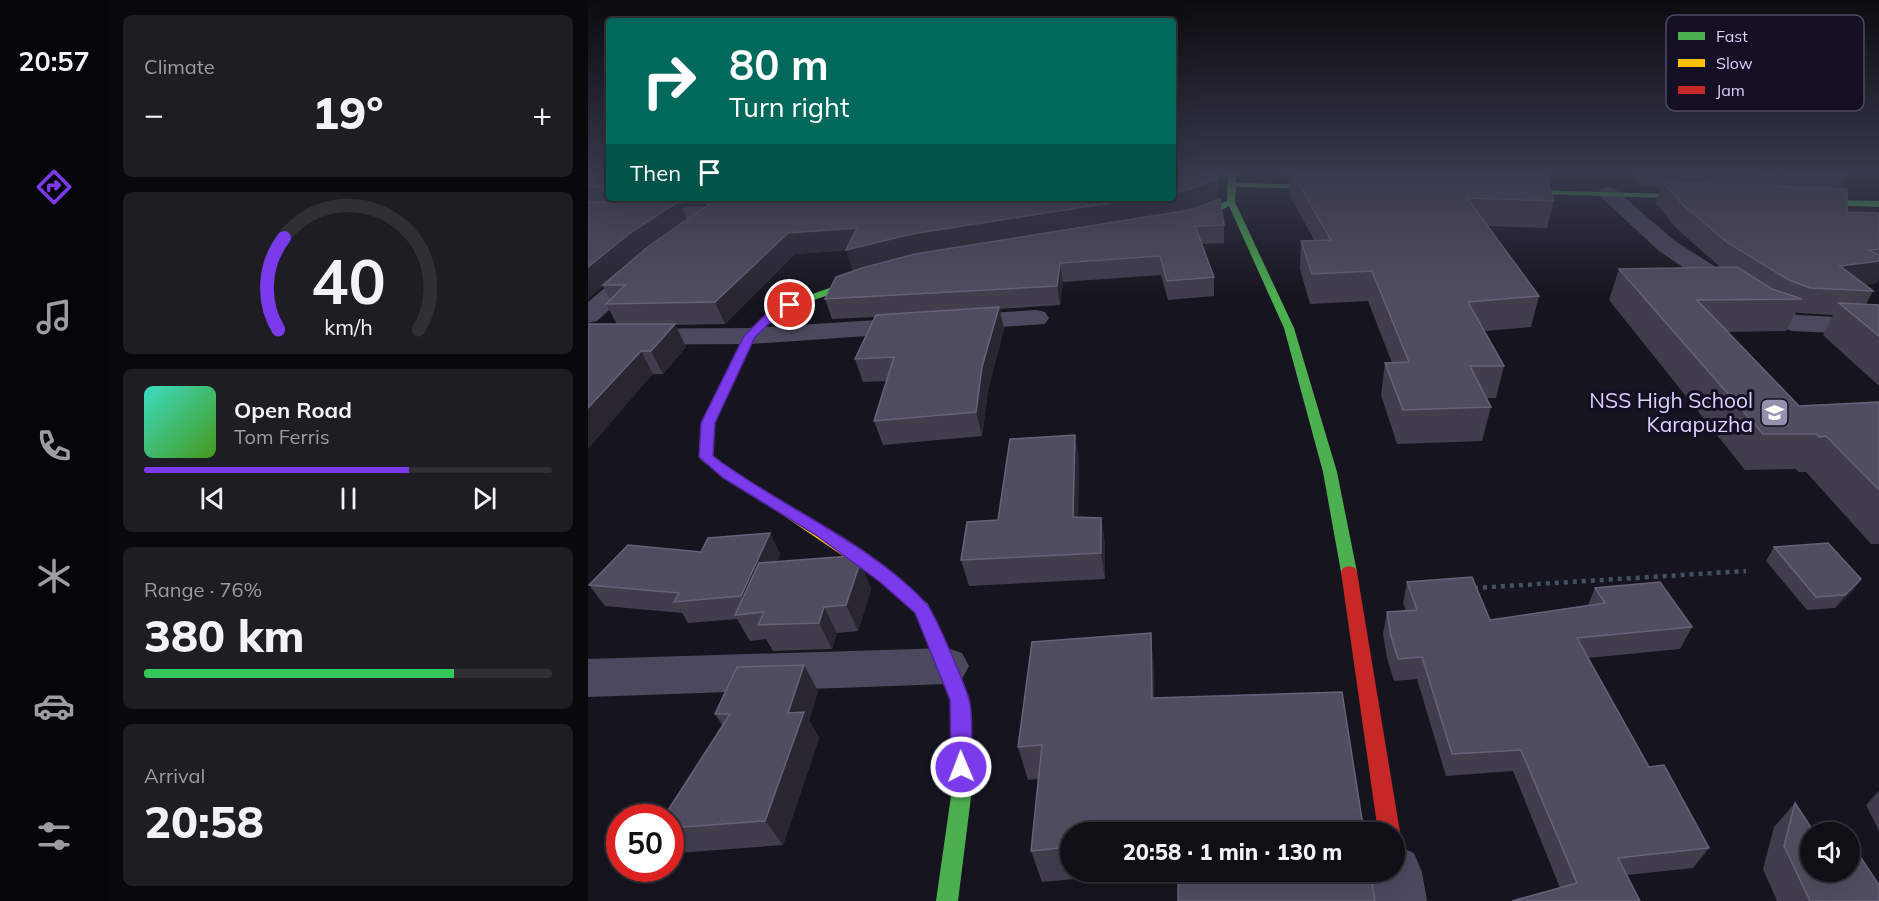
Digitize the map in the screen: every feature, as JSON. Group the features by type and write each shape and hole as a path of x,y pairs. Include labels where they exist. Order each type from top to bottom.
{"street":[{"path":"689,233 715,213"},
{"path":"1164,224 1190,219 1204,213"},
{"path":"1236,213 1289,328 1329,472 1354,595 1388,822"},
{"path":"1630,213 1667,246 1768,312 1792,323 1879,327"},
{"path":"588,315 660,254"},
{"path":"886,272 838,286 790,305 770,317 750,336 708,423 706,457 728,474 813,526 886,577 922,609 960,700 962,789 947,901"},
{"path":"588,337 750,336 1036,318"},
{"path":"588,678 947,666"},
{"path":"1396,882 1399,901"}],"path":[{"path":"1473,588 1746,571"}],"building":[{"path":"588,213 661,213 630,233 588,267"},
{"path":"696,213 1045,213 912,234 846,250 857,228 788,233 715,302 606,304 625,285 603,285 649,246"},
{"path":"1171,213 1222,213 1224,225 1195,226 1214,277 1167,281 1160,256 1060,263 1057,286 825,299 836,277 915,254"},
{"path":"1315,213 1478,213 1539,296 1468,302 1504,366 1470,366 1491,407 1403,410 1385,363 1409,362 1372,271 1312,274 1301,241 1331,240"},
{"path":"1692,213 1879,213 1879,249 1869,250 1879,255 1879,261 1840,266 1873,291 1810,288 1789,280 1728,243"},
{"path":"1737,267 1772,289 1802,299 1697,300 1799,406 1879,402 1879,490 1826,436 1763,434 1619,269"},
{"path":"1839,303 1879,305 1879,336"},
{"path":"999,307 982,367 976,412 874,421 894,357 855,359 876,315"},
{"path":"588,324 675,324 651,351 641,351 588,408"},
{"path":"1075,435 1073,517 1101,518 1101,553 961,560 967,522 998,520 1010,439"},
{"path":"770,533 741,596 674,602 679,593 589,585 628,545 701,552 708,538"},
{"path":"1828,543 1861,579 1845,595 1816,597 1774,547"},
{"path":"850,556 860,563 846,605 824,607 819,623 758,625 764,612 735,615 759,563"},
{"path":"1472,577 1490,620 1605,603 1595,588 1660,582 1692,627 1577,638 1649,767 1664,765 1709,848 1618,858 1640,901 1512,901 1577,883 1521,750 1452,754 1422,657 1398,659 1387,612 1417,610 1407,582"},
{"path":"1151,633 1152,698 1342,692 1362,822 1060,822 1060,848 1031,851 1042,745 1018,747 1032,642"},
{"path":"804,665 788,713 804,712 765,821 684,827 684,804 672,804 730,714 715,714 737,667"},
{"path":"1795,803 1807,822 1800,822 1800,880 1784,846"},
{"path":"1860,856 1879,885 1879,901 1810,901 1801,882 1860,882"},
{"path":"1178,882 1372,882 1375,901 1178,901"}],"traffic: fast":[{"path":"1180,221 1206,213"},
{"path":"1236,213 1289,328 1330,472 1349,572"},
{"path":"789,512 728,474 706,457 708,423 750,336 770,317 790,305 873,276"},
{"path":"947,901 962,789 960,700 954,685"}],"traffic: slow":[{"path":"789,512 886,577 922,609 954,685"}],"traffic: jam":[{"path":"1349,572 1387,822"}],"place":[{"name":"NSS High School Karapuzha","path":"1774,412"}],"route":[{"path":"790,305 770,317 750,336 741,352 708,423 706,457 756,492 788,509 886,577 922,609 960,700 961,767"}]}
